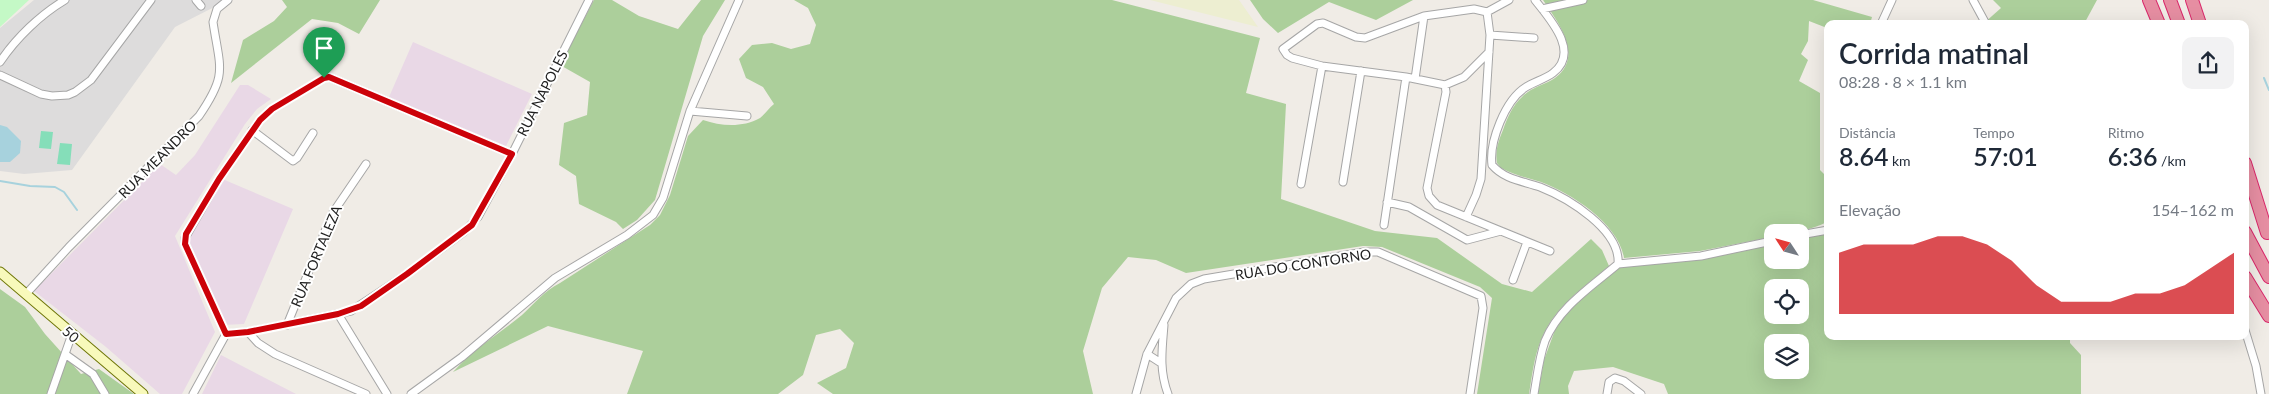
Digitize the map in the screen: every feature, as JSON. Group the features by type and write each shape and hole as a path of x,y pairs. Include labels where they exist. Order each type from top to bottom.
{"highway":[{"path":"2147,0 2152,20"},
{"path":"2147,0 2157,20"},
{"path":"2170,0 2178,20"},
{"path":"2192,0 2199,20"},
{"path":"2249,176 2268,235"},
{"path":"2249,196 2268,235"},
{"path":"2249,240 2269,277"},
{"path":"2249,284 2269,316"}],"main road":[{"name":"50","path":"0,272 143,394"}],"street":[{"path":"0,62 27,30 64,0"},
{"path":"0,75 41,94 52,96 68,95 75,92 91,80 150,0"},
{"name":"RUA MEANDRO","path":"26,294 69,247 198,116 208,103 218,82 221,69 213,22 214,15 228,0"},
{"name":"RUA NAPOLES","path":"226,334 286,325 356,309 468,228 478,217 512,154 589,0"},
{"path":"411,394 462,357 555,278 627,235 653,215 664,198 690,111 738,0"},
{"path":"1488,52 1464,77 1445,85 1406,77 1322,66 1286,56 1283,49 1317,24 1323,23 1356,37 1366,38 1424,16 1474,9 1487,12 1509,0"},
{"path":"1535,0 1561,37 1563,53 1561,61 1553,74 1525,87 1512,102 1502,118 1492,143 1492,165 1505,176 1552,192 1589,216 1608,234 1618,250 1618,264"},
{"path":"1542,9 1584,0"},
{"path":"1883,20 1892,0"},
{"path":"1973,0 1984,20"},
{"path":"1466,217 1481,179 1490,35 1487,12"},
{"path":"1415,79 1424,16"},
{"path":"1490,35 1534,38"},
{"path":"1301,184 1322,66"},
{"path":"1343,182 1361,71"},
{"path":"193,394 226,334 185,244 185,238 219,179 252,130 272,109 324,78 329,77 512,154"},
{"path":"1384,225 1406,77"},
{"path":"1445,85 1446,92 1427,188 1429,196 1437,205 1550,251"},
{"path":"690,111 747,116"},
{"path":"252,130 293,161 297,158 313,133"},
{"name":"RUA FORTALEZA","path":"286,325 332,214 366,164"},
{"path":"1387,202 1409,207 1467,240 1501,231"},
{"path":"1809,234 1824,231"},
{"path":"1513,280 1527,242"},
{"path":"1534,394 1540,359 1552,328 1573,301 1618,264 1701,256 1764,243"},
{"name":"RUA DO CONTORNO","path":"1136,394 1147,354 1176,298 1183,290 1204,279 1364,252 1378,252 1481,296 1483,308 1470,394"},
{"path":"338,314 387,394"},
{"path":"1164,322 1161,363 1162,378 1168,394"},
{"path":"248,332 265,348 275,354 366,394"},
{"path":"51,394 72,334"},
{"path":"2248,340 2262,394"},
{"path":"65,354 93,374 105,394"},
{"path":"1147,354 1161,363"},
{"path":"1608,394 1609,382 1618,378 1641,394"}],"shaded area":[{"path":"34,0 228,0 175,27 72,170 24,174 0,171 0,28"},
{"path":"413,42 532,94 505,148 389,97"},
{"path":"240,85 248,85 271,99 257,109 245,124 175,236 215,332 182,394 160,394 106,347 34,291 160,164 176,175 195,155"},
{"path":"220,178 293,209 244,324 223,325 185,238"},
{"path":"221,355 296,394 202,394"}],"green space":[{"path":"0,0 29,0 0,27"},
{"path":"282,0 380,0 359,34 338,23 312,19 231,83 243,40 274,21 287,7"},
{"path":"594,0 612,0 639,16 678,29 701,0 725,0 703,36 655,200 637,220 623,229 616,222 579,204 576,176 559,165 564,123 587,115 590,82 560,65"},
{"path":"794,0 1112,0 1260,38 1246,93 1286,104 1281,199 1375,231 1437,238 1502,284 1532,292 1591,239 1602,250 1609,266 1579,290 1553,318 1541,340 1529,394 1477,394 1492,298 1480,287 1382,247 1363,246 1186,273 1156,260 1128,257 1102,288 1083,351 1093,394 833,394 817,383 846,368 854,343 840,329 816,335 803,375 778,394 627,394 643,351 548,326 453,372 469,356 522,315 549,290 650,225 660,215 670,195 688,136 703,120 724,125 739,125 760,118 774,104 763,87 746,78 739,59 752,45 772,43 791,49 810,44 816,25 808,8"},
{"path":"1150,0 1239,0 1258,27"},
{"path":"1250,0 1413,0 1376,20 1329,2 1278,33 1263,19"},
{"path":"1543,0 1813,0 1872,17 1871,20 1824,20 1824,27 1809,21 1808,41 1801,54 1808,60 1799,81 1820,93 1820,170 1824,174 1824,223 1809,228 1809,224 1764,224 1764,239 1700,251 1624,258 1620,245 1613,233 1592,211 1553,187 1501,168 1497,163 1497,146 1513,108 1526,94 1555,78 1564,69 1568,59 1568,49 1561,28"},
{"path":"1993,0 2097,0 2086,20 1988,20 2001,8"},
{"path":"41,131 53,132 51,149 39,148"},
{"path":"60,143 72,144 70,165 57,164"},
{"path":"1824,234 1824,340 2070,340 2070,343 2081,355 2081,394 1668,394 1664,384 1613,367 1574,371 1568,386 1569,394 1538,394 1544,360 1555,330 1565,315 1576,304 1620,267 1701,259 1764,247 1764,269 1809,269 1809,237"},
{"path":"0,289 25,307 45,334 81,374 99,369 134,394 0,394"}],"water":[{"path":"0,125 7,127 21,141 20,153 10,162 0,162"}],"waterway":[{"path":"2264,78 2269,90"},
{"path":"0,181 30,186 55,187 64,192 77,210"}],"route":[{"path":"324,78 333,78 512,154 472,225 361,306 338,314 248,332 226,334 185,244 186,234 219,179 260,120 272,109 324,78"}]}
